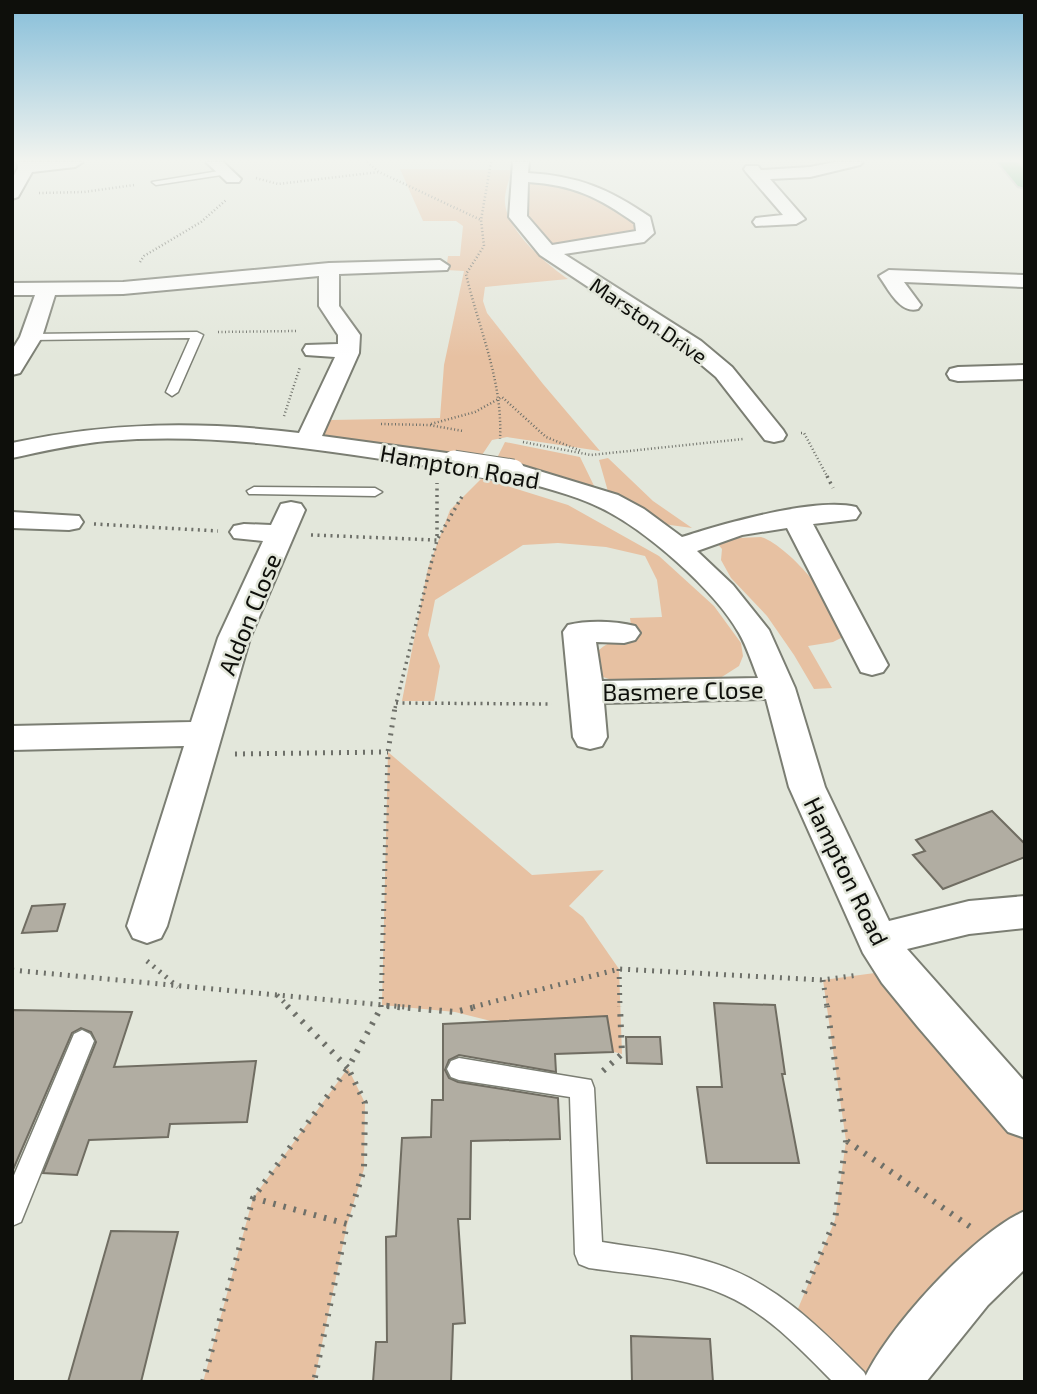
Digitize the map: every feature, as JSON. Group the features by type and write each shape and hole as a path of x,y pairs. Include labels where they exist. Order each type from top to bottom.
{"street":[{"name":"Marston Drive","path":"527,227 547,251 694,346 724,372 774,435"},
{"path":"547,251 638,239 645,233 646,227"},
{"path":"12,289 123,288 412,262 440,266"},
{"path":"311,432 348,351 349,335 329,306 329,268"},
{"path":"911,305 889,276 1025,281"},
{"path":"12,368 31,337 47,288"},
{"path":"313,341 348,351"},
{"path":"958,374 1025,372"},
{"path":"754,409 778,407"},
{"name":"Hampton Road","path":"12,451 119,432 311,432 445,467 505,459 609,501 634,515 678,548 722,591 753,631 779,688 807,788 888,955 978,1066 1025,1116"},
{"name":"Aldon Close","path":"244,532 289,512"},
{"name":"Aldon Close","path":"147,926 234,638 289,512"},
{"path":"678,548 737,528 846,513"},
{"path":"796,518 858,655"},
{"path":"16,526 69,522"},
{"name":"Basmere Close","path":"590,737 579,632 624,633"},
{"name":"Basmere Close","path":"587,698 779,688"},
{"path":"12,738 202,744"},
{"path":"888,955 932,924 1004,912 1025,912"},
{"path":"891,1382 950,1306 1015,1244"}],"lane":[{"path":"31,337 198,332 172,392"},
{"path":"254,491 289,512 375,492"},
{"path":"12,1213 82,1041"},
{"path":"459,1069 582,1088 589,1254 698,1272 750,1293 792,1323 854,1382"}],"path":[{"path":"123,288 144,256 193,227"},
{"path":"482,227 484,246 466,274 472,306 502,397 501,438 505,459"},
{"path":"311,432 282,422 313,341 317,314 329,306"},
{"path":"198,332 313,341"},
{"path":"429,425 474,412 502,397"},
{"path":"502,397 546,437 591,455 774,435"},
{"path":"804,433 846,513"},
{"path":"203,1382 253,1198 348,1068 382,1005 388,752 396,703 436,540 445,467"},
{"path":"436,540 465,490"},
{"path":"289,512 436,540"},
{"path":"69,522 244,532"},
{"path":"396,703 587,698"},
{"path":"202,744 388,752"},
{"path":"12,971 455,1012 619,969 823,981 888,955"},
{"path":"582,1088 622,1055 619,969"},
{"path":"792,1323 835,1220 846,1141 823,981"},
{"path":"277,995 348,1068 365,1103 364,1169 347,1224 314,1382"},
{"path":"846,1141 1015,1244"},
{"path":"253,1198 347,1224"}],"shaded area":[{"path":"463,227 514,227 539,256 568,279 485,287 483,301 487,313 600,451 507,437 492,440 480,458 338,440 323,435 320,426 331,420 440,418 444,365 464,271 446,270 448,256 460,256"},
{"path":"534,227 645,227 645,233 572,244 553,243 539,234"},
{"path":"505,442 580,457 598,494 496,460"},
{"path":"608,458 653,501 692,528 663,524 609,495 599,460"},
{"path":"482,478 568,505 659,556 714,606 741,643 743,656 739,666 714,682 621,683 603,677 595,666 595,654 612,642 633,639 630,618 662,617 657,580 645,556 606,547 558,543 523,545 435,600 428,635 440,666 434,701 402,701 428,568 450,510"},
{"path":"761,537 785,552 812,579 840,624 843,637 833,642 808,646 832,688 814,689 767,616 731,578 721,560 722,549 717,543 738,538"},
{"path":"388,752 532,875 604,870 569,906 583,917 619,969 622,1054 455,1012 382,1005"},
{"path":"897,970 1025,1116 1025,1237 891,1382 854,1382 792,1323 835,1220 846,1141 823,980"},
{"path":"348,1068 365,1103 364,1169 347,1225 314,1382 203,1382 253,1198"}],"building":[{"path":"992,811 1025,844 1025,857 943,889 913,855 925,851 916,840"},
{"path":"65,904 57,931 22,933 32,906"},
{"path":"714,1003 775,1005 785,1074 782,1074 799,1163 707,1163 697,1087 722,1087"},
{"path":"12,1010 132,1012 114,1067 256,1061 247,1122 170,1124 168,1137 89,1140 77,1175 43,1173 96,1042 91,1032 81,1028 72,1033 12,1172"},
{"path":"607,1016 613,1052 555,1054 556,1072 459,1055 449,1060 445,1070 449,1078 458,1082 558,1098 560,1139 471,1141 470,1219 458,1219 465,1323 453,1324 451,1382 373,1382 376,1342 387,1342 386,1237 396,1236 402,1138 431,1137 432,1100 443,1100 443,1024"},
{"path":"626,1037 660,1037 662,1064 627,1063"},
{"path":"111,1231 178,1232 141,1382 68,1382"},
{"path":"631,1336 710,1339 713,1382 632,1382"}]}
